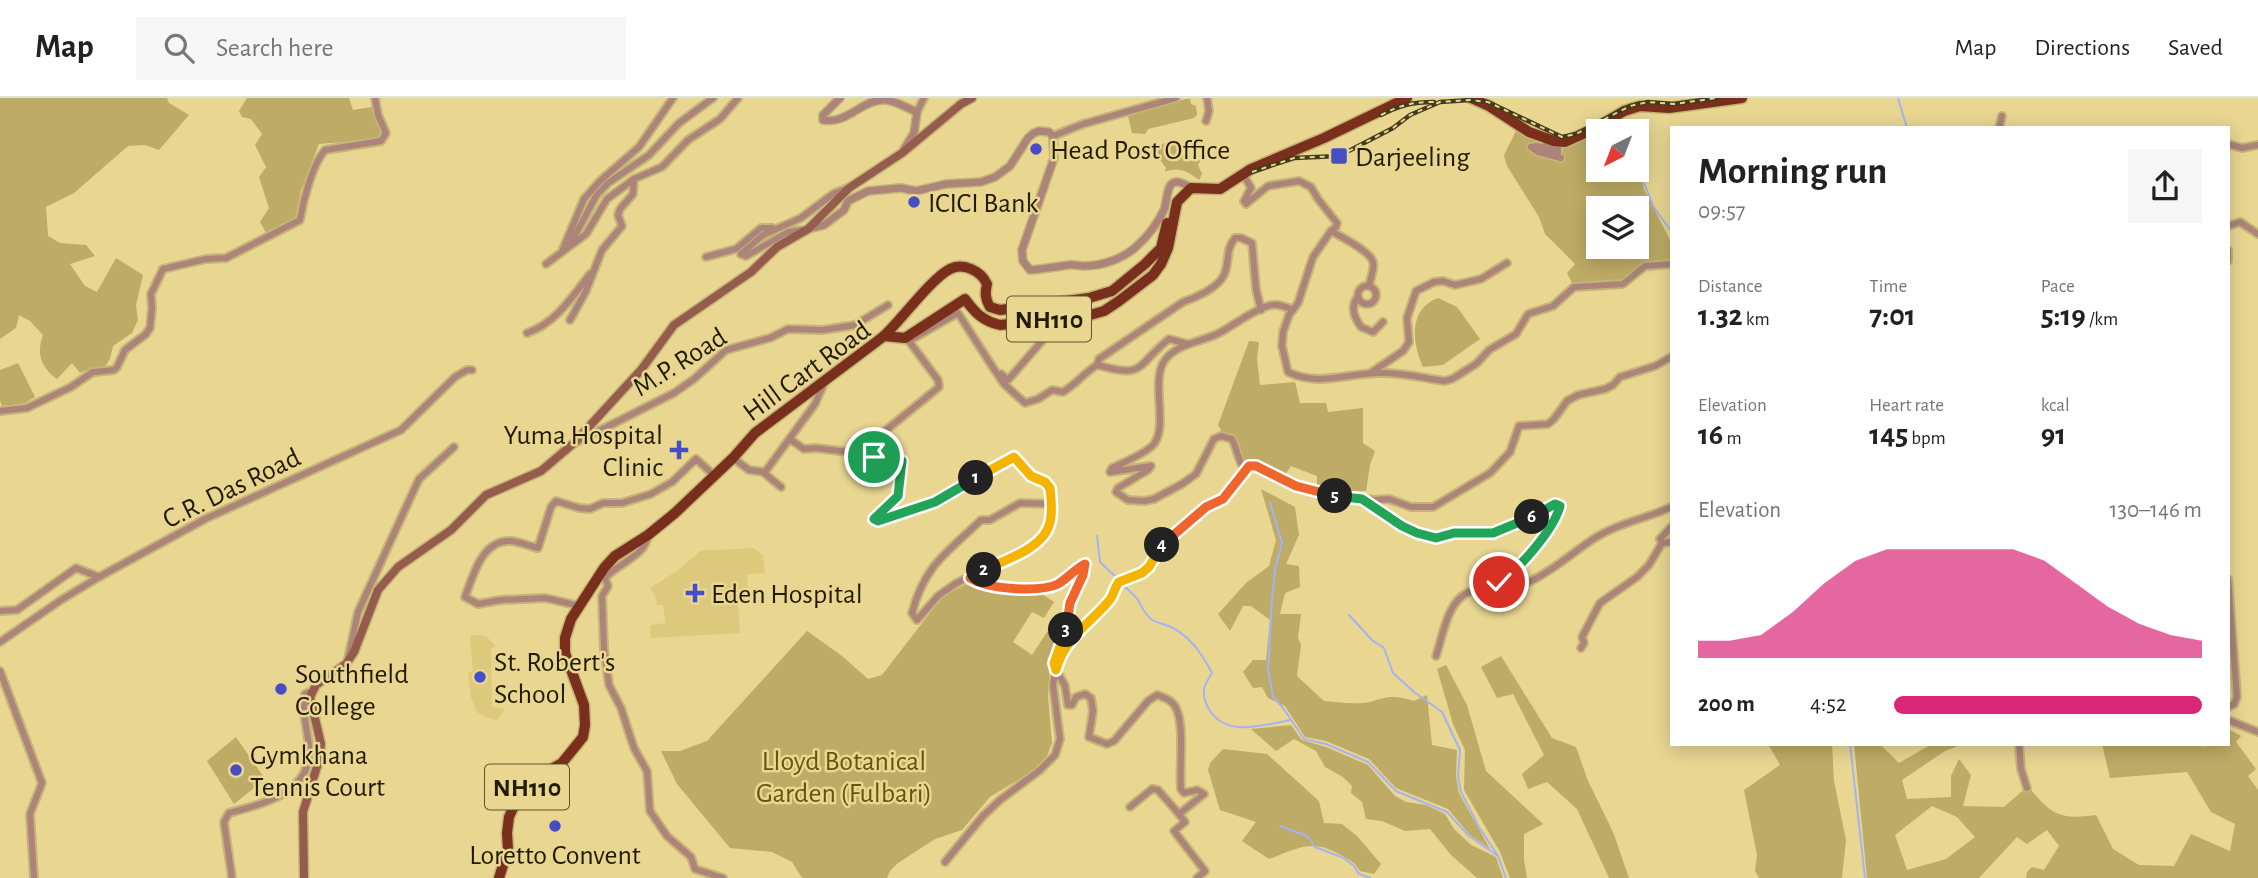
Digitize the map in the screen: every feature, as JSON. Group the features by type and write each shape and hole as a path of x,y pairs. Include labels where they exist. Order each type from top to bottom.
{"highway":[{"path":"1191,188 1220,189 1243,174 1407,98"},
{"path":"1471,98 1489,106 1529,132 1565,142 1585,134 1624,111 1640,106 1669,108 1742,98"},
{"name":"Hill Cart Road","path":"501,873 508,849 509,817 519,795 534,779 562,763 583,737 586,725 584,705 564,646 568,625 609,562 676,513 755,433 883,336 907,339 965,299 980,317 989,323 1000,325 1104,311 1153,275 1161,264 1168,248 1176,206 1191,188"},
{"path":"883,336 939,278 950,269 958,267 966,267 984,277 987,284 986,301 990,307 1000,310 1089,298 1112,290 1161,248 1169,213 1176,206"}],"main road":[{"path":"304,878 303,812 319,760 321,744 309,702 316,685 346,664 354,652 378,590 398,567 451,530 486,495 541,471 574,443 641,370 674,325 751,271 777,247 808,229 849,188 902,153 972,98"}],"street":[{"path":"0,411 27,408 71,387 93,372 114,370 125,350 150,328 150,294 163,269 206,259 226,258 300,220 306,189 319,156 325,150 381,141 386,133 378,115 375,98"},
{"path":"560,254 589,192 639,147 673,98"},
{"path":"570,244 596,196 608,183 649,155 679,123 713,98"},
{"path":"546,264 586,234 607,199 634,179 662,167 688,140 720,119 738,98"},
{"path":"840,98 823,115 823,120 844,117 864,105 883,99 917,112"},
{"path":"902,153 914,133 917,112 924,98"},
{"path":"1053,136 1083,124 1175,98"},
{"path":"1206,98 1209,111 1206,121"},
{"path":"1999,126 2002,116"},
{"path":"1511,122 1527,135 1558,148 1558,152 1538,146 1531,147 1532,149 1561,158"},
{"path":"849,188 833,194 801,218 763,234 741,254 746,256 788,232 824,225 844,210 848,201 868,191 901,188 916,191 946,184 981,182 995,177 1010,166 1028,138 1039,131 1049,132 1053,136 1054,158 1022,250 1023,261 1030,270 1072,264 1102,264 1118,257 1138,246 1147,235 1164,210 1166,190 1170,186 1178,183 1191,188"},
{"path":"2230,145 2242,148 2258,145"},
{"path":"1243,174 1251,188 1244,201 1246,204 1268,186 1299,181 1311,187 1337,223 1313,257 1305,285 1283,332 1282,346 1288,372 1310,379 1324,380 1381,372 1444,381 1452,379 1476,364 1502,341 1516,334 1528,314 1553,306 1574,287 1623,284 1645,266 1670,264"},
{"path":"570,320 586,291 602,250 622,226 618,215 633,194 634,179"},
{"path":"2230,225 2240,222 2258,234"},
{"path":"706,257 736,249 761,228 774,228"},
{"path":"1331,231 1350,241 1372,259 1374,264 1369,286"},
{"path":"858,453 939,387 938,380 907,339 958,313 1004,384 1025,402 1038,399 1052,390 1063,392 1076,384 1085,372 1097,365 1099,359 1219,281 1224,275 1230,244 1235,238 1252,243 1256,289 1261,310"},
{"path":"1371,373 1403,351 1409,342 1407,318 1416,291 1434,282 1443,281 1455,285 1481,279 1507,263"},
{"path":"527,332 540,328 565,306 593,269"},
{"path":"1358,296 1360,302 1371,304 1376,300 1377,294 1369,286 1359,291 1353,310 1361,327 1373,332 1383,322"},
{"name":"M.P. Road","path":"574,443 674,393 726,350 770,338 788,329 823,330 855,325 888,305"},
{"path":"1245,469 1240,464 1232,439 1221,436 1214,439 1196,474 1154,499 1135,502 1116,492 1150,466 1110,472 1112,468 1152,446 1158,436 1158,380 1163,364 1170,354 1188,344 1217,334 1272,305 1283,306 1291,313"},
{"path":"1097,365 1127,372 1137,370 1169,339 1188,344"},
{"path":"992,366 1008,380 1042,341"},
{"path":"945,862 983,816 1055,755 1060,739 1053,685 1056,670 1060,657 1081,628 1108,602 1119,582 1142,573 1149,567 1160,547 1206,507 1231,492 1249,466 1256,466 1296,486 1332,496 1389,499 1411,507 1433,507 1490,473 1510,452 1519,426 1548,424 1555,419 1567,401 1578,395 1605,389 1620,377 1655,366 1670,357"},
{"name":"C.R. Das Road","path":"0,642 61,600 205,519 401,430 455,377 472,370"},
{"path":"763,472 791,440 820,397 824,383"},
{"path":"791,440 804,449 815,447 858,453 890,464 902,461 898,496 874,519 878,521 935,502 1014,457 1031,476 1045,482 1050,488 1051,504 1050,525 1043,536 1020,552 938,596 917,620 912,613 933,565 981,520 990,520 1020,503 1051,504"},
{"path":"346,664 358,612 419,479 454,447"},
{"path":"733,458 750,470 763,472 780,487"},
{"path":"580,606 545,598 478,604 465,597 477,563 492,546 508,541 538,548 551,507 556,501 590,509 603,503 622,503 651,494 672,482 696,459 715,476"},
{"path":"1362,499 1402,526 1436,538 1454,533 1493,533 1522,523 1555,504 1560,506 1546,531 1511,573 1496,586 1469,592 1454,606 1436,656"},
{"path":"1496,586 1511,587 1542,575 1600,535 1670,507"},
{"path":"1581,648 1584,643 1582,637 1600,603 1637,577 1649,565 1662,543 1662,536 1670,528"},
{"path":"648,535 648,544 643,551 613,569 605,578 608,586 602,596 604,649 609,685 621,708 634,748 647,771 650,811 667,836 691,857 695,869 723,878"},
{"path":"1662,543 1670,542"},
{"path":"970,578 982,585 994,587 1043,589 1057,584 1085,564 1070,603 1068,624 1054,663 1065,686 1068,705 1072,705 1076,697 1085,694 1091,698 1093,711 1089,737 1107,744 1114,741 1148,701 1157,695 1168,699 1176,708 1179,722 1181,789 1184,793 1197,790 1204,794 1178,814"},
{"path":"0,611 17,610 76,568 99,578"},
{"path":"2230,605 2237,697 2230,706"},
{"path":"0,671 42,783 30,814 34,878"},
{"path":"232,878 224,822 229,813 260,806 293,788 304,771 309,756 303,700 305,694 312,691"},
{"path":"2230,721 2258,732"},
{"path":"2019,746 2021,769 2027,788"},
{"path":"1130,807 1152,789 1158,790 1185,822 1174,831 1205,871 1197,878"}],"shaded area":[{"name":"Eden Hospital","path":"754,548 763,556 765,573 747,574 748,589 737,590 740,633 651,638 650,625 666,623 663,605 657,605 650,588 677,571 700,551"},
{"name":"St. Robert's School","path":"472,635 486,636 496,646 491,649 492,707 505,709 497,720 477,712 471,697 468,673 473,670"}],"green space":[{"path":"0,98 167,98 169,103 189,115 159,150 145,145 128,146 74,193 46,207 48,236 60,243 86,245 95,256 70,264 85,286 97,292 116,258 143,275 136,305 138,320 132,333 113,346 110,359 99,376 87,370 80,373 72,363 57,379 41,360 43,335 30,321 19,315 16,328 0,339"},
{"path":"247,98 349,98 353,110 372,107 382,132 378,139 319,144 301,190 295,219 266,233 260,222 269,208 259,177 266,167 255,145 262,134 251,119 242,117 239,111"},
{"path":"1190,99 1191,104 1196,106 1197,115 1194,118 1148,129 1145,134 1132,133 1128,116"},
{"path":"1516,131 1539,141 1557,144 1576,142 1586,137 1586,182 1643,182 1648,196 1586,196 1586,259 1649,259 1649,199 1670,240 1670,259 1643,264 1621,282 1572,283 1567,273 1575,264 1545,234 1539,217 1507,166 1504,155"},
{"path":"1168,142 1181,149 1189,161 1201,160 1198,165 1202,174 1199,180 1183,171 1165,172 1166,168 1155,147"},
{"path":"1438,298 1457,307 1480,339 1443,365 1423,367 1416,348 1417,318 1428,303"},
{"path":"1249,341 1259,342 1257,359 1260,385 1295,382 1300,403 1326,403 1328,412 1363,408 1363,443 1375,451 1366,491 1341,492 1317,485 1317,476 1291,466 1285,475 1261,463 1244,462 1236,441 1222,432 1218,425"},
{"path":"18,363 35,397 25,403 2,406 0,370"},
{"path":"1261,489 1295,507 1299,535 1286,564 1299,566 1300,587 1285,593 1280,614 1301,614 1297,676 1324,701 1359,703 1392,697 1414,701 1427,695 1432,745 1457,750 1456,776 1459,793 1490,849 1470,835 1448,809 1396,788 1369,759 1326,741 1305,737 1285,706 1268,698 1262,687 1253,688 1243,672 1253,660 1266,660 1270,620 1251,606 1243,606 1230,631 1218,614 1246,583 1269,566 1276,540"},
{"name":"Lloyd Botanical Garden (Fulbari)","path":"969,583 989,591 1042,594 1054,602 1044,618 1032,612 1013,642 1032,655 1051,626 1061,631 1050,660 1048,696 1052,743 1047,756 1031,772 990,797 962,830 935,839 898,863 887,878 802,878 792,862 772,852 730,848 677,784 661,751 680,751 707,741 807,631 868,679 882,675 943,596"},
{"path":"1501,656 1552,738 1576,747 1588,781 1613,832 1629,878 1609,878 1577,809 1547,782 1528,789 1522,774 1544,755 1513,694 1497,698 1481,667"},
{"path":"1446,665 1467,705 1486,771 1543,824 1524,834 1527,878 1510,878 1500,852 1464,790 1465,750 1453,724 1437,669"},
{"path":"1291,725 1302,740 1368,765 1395,796 1445,814 1454,829 1471,845 1496,857 1503,878 1477,878 1451,855 1430,829 1405,831 1382,821 1366,819 1362,802 1351,793 1352,786 1343,777 1325,767 1316,751 1294,739 1276,751 1251,729"},
{"path":"2230,730 2241,736 2236,742 2256,769 2248,776 2258,790 2258,878 2026,878 2032,867 2044,870 2059,846 2047,830 2027,844 2017,837 1979,878 1867,878 1854,746 1882,746 1899,763 1929,746 1958,746 1945,751 1902,780 1907,799 1951,797 1951,776 1959,759 1971,775 1963,806 2004,807 2028,786 2043,803 2057,813 2073,817 2096,815 2113,849 2139,865 2174,866 2191,834 2230,851 2235,824 2211,812 2187,772 2110,778 2102,746 2230,746","holes":["1932,806 1957,817 1975,837 1946,859 1907,870 1895,835"]},
{"name":"Gymkhana Tennis Court","path":"236,737 265,779 234,804 207,761"},
{"path":"1769,746 1832,746 1834,781 1846,840 1842,878 1759,878 1755,871 1757,855 1744,790 1780,765"},
{"path":"1223,749 1267,754 1319,801 1324,823 1342,824 1357,836 1381,864 1374,874 1360,871 1348,859 1329,849 1304,847 1269,859 1242,841 1256,822 1220,810 1208,770 1210,763"}],"waterway":[{"path":"1898,98 1906,126"},
{"path":"1644,182 1653,206 1670,230"},
{"path":"1270,502 1282,543 1275,569 1268,668 1273,697 1304,739 1326,744 1368,762 1396,791 1447,812 1469,836 1498,856"},
{"path":"1097,536 1100,562 1119,580"},
{"path":"1122,584 1151,619 1178,631 1200,653 1212,673 1204,688 1206,703 1212,714 1221,722 1231,726 1254,727 1290,720"},
{"path":"1349,615 1372,640 1384,648 1393,673 1442,712 1460,750 1458,776 1461,792 1498,856 1506,878"},
{"path":"1850,746 1865,878"},
{"path":"1280,826 1307,836 1315,847 1344,858 1359,874 1370,878"}],"railway":[{"path":"1252,172 1294,158 1339,156 1393,128 1410,115 1440,102 1488,102 1562,137 1576,134 1630,106 1648,102 1674,104 1717,98"},
{"path":"1381,115 1407,105 1434,102"}],"place":[{"name":"Head Post Office","path":"1036,149"},
{"name":"Darjeeling","path":"1339,156"},
{"name":"ICICI Bank","path":"914,202"},
{"name":"Yuma Hospital Clinic","path":"679,450"},
{"name":"Eden Hospital","path":"695,593"},
{"name":"St. Robert's School","path":"480,677"},
{"name":"Southfield College","path":"281,689"},
{"name":"Gymkhana Tennis Court","path":"236,770"},
{"name":"Loretto Convent","path":"555,826"}],"route":[{"path":"874,457 890,464 902,461 903,470 898,496 877,515 874,519 878,521 935,502 1014,457 1031,476 1045,482 1050,488 1052,509 1050,525 1043,536 1034,544 970,578 982,585 994,587 1043,589 1057,584 1085,564 1086,568 1070,603 1068,624 1054,663 1056,670 1060,657 1081,628 1108,602 1119,582 1142,573 1149,567 1160,547 1190,519 1231,492 1249,466 1256,466 1296,486 1332,496 1362,499 1402,526 1428,537 1506,530 1547,507 1555,504 1560,506 1546,531 1511,573 1499,582"}]}
